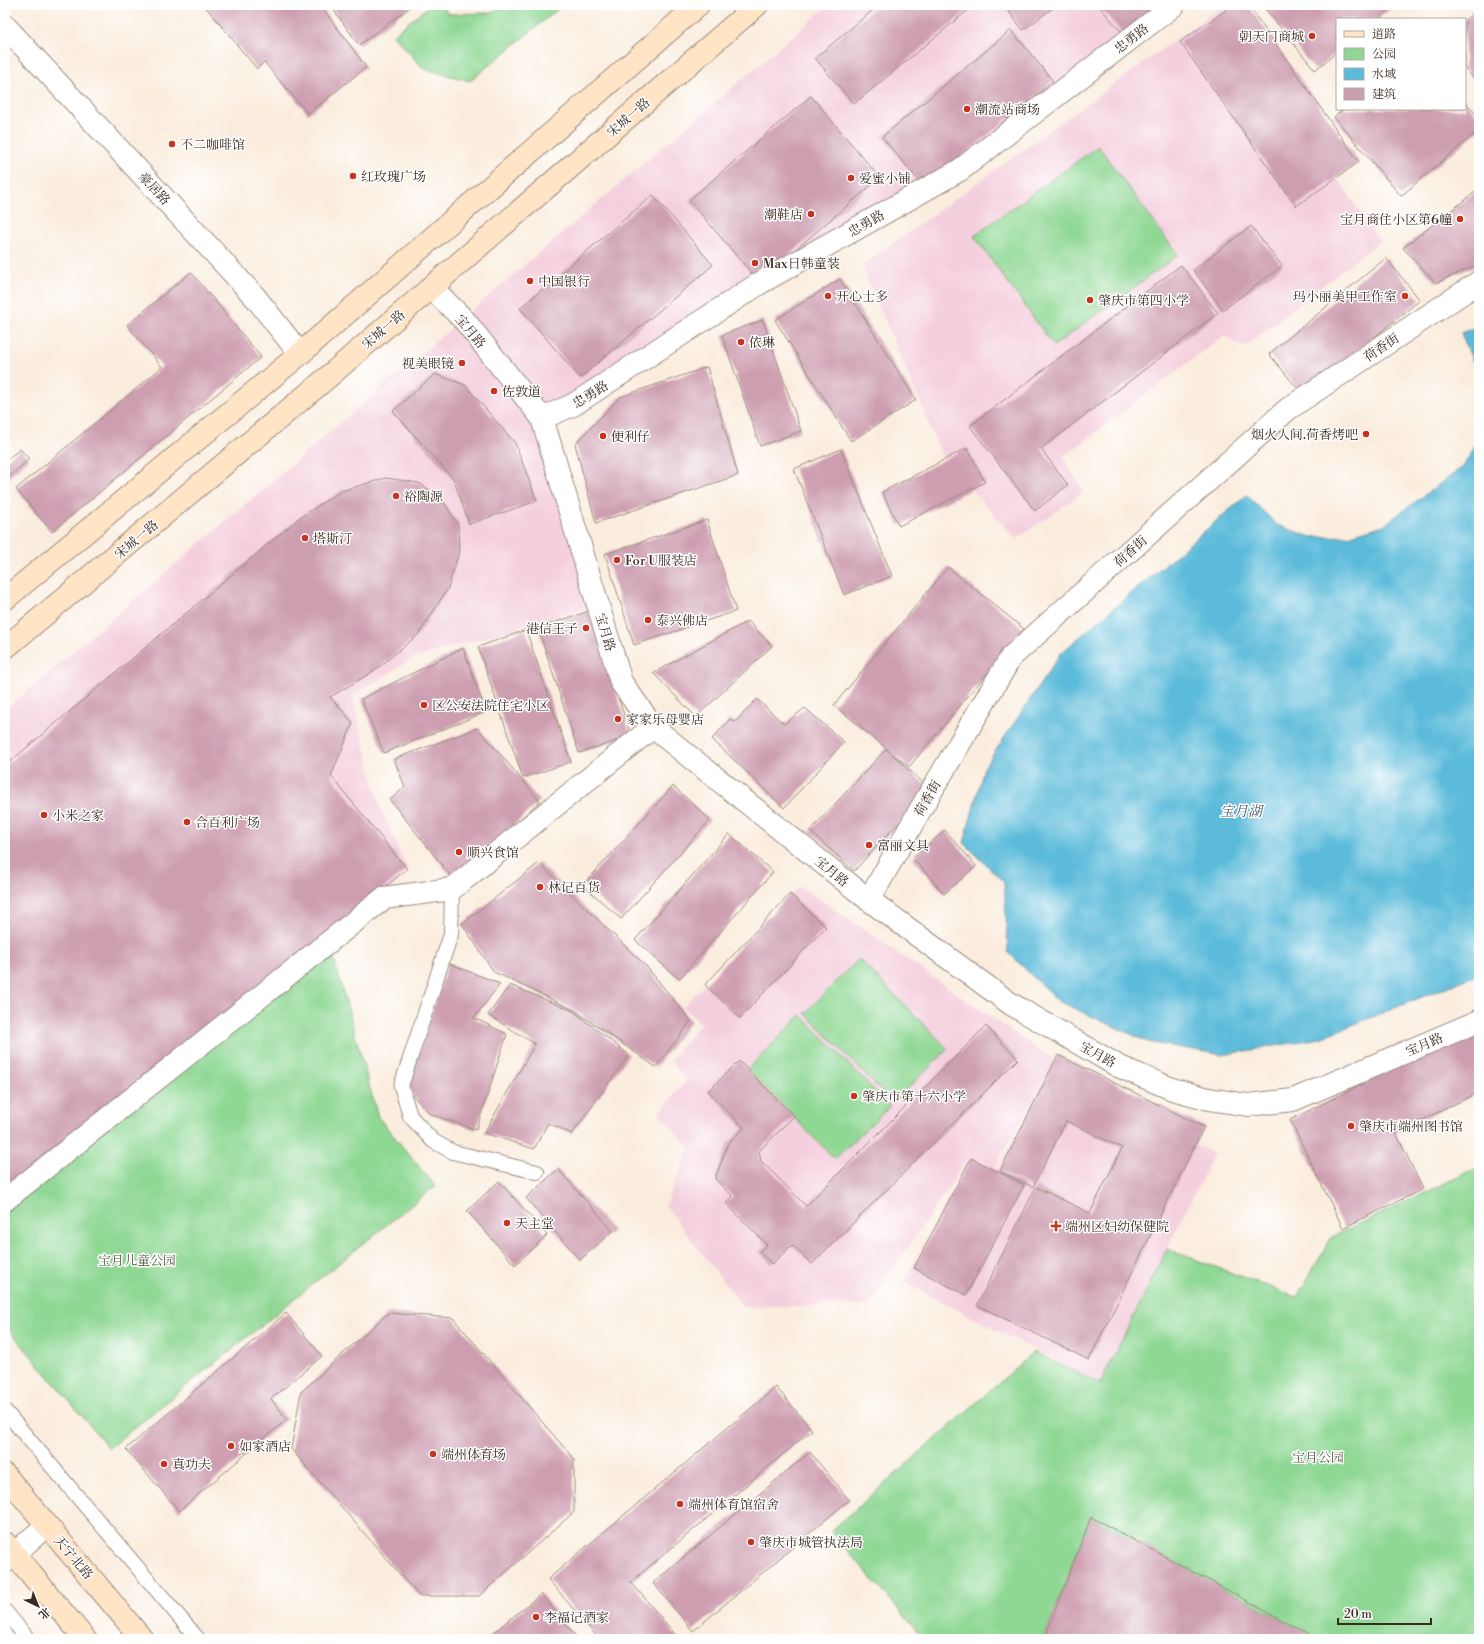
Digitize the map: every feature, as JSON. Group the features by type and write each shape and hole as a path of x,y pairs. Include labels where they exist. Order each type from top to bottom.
{"main road":[{"path":"5,599 300,354 698,5"},
{"name":"宋城一路","path":"5,648 322,382 757,5"},
{"name":"天宁北路","path":"5,1475 142,1639"},
{"path":"8,1553 85,1639"}],"street":[{"name":"忠勇路","path":"542,418 573,405 760,283 960,170 1174,5"},
{"name":"豪居路","path":"5,26 256,298 300,354"},
{"name":"荷香街","path":"869,900 920,810 1011,657 1288,409 1479,282"},
{"name":"宝月路","path":"431,287 464,321 542,418 621,682 653,727 869,900 1011,1004 1118,1066 1172,1089 1209,1099 1248,1106 1292,1100 1479,1021"},
{"path":"5,1200 384,898 452,889 653,727"},
{"path":"8,1553 47,1525"}],"lane":[{"path":"452,889 451,934 401,1086 410,1116 432,1141 453,1152 537,1172"},
{"path":"5,1411 198,1639"},
{"path":"5,1611 28,1639"}],"shaded area":[{"path":"829,5 1174,5 960,170 542,418 598,605 414,658 352,696 380,807 407,869 384,898 5,1199 5,710"},
{"name":"肇庆市第四小学","path":"1221,7 1380,241 1243,348 1225,335 1063,457 1084,492 1016,539 943,458 862,266"},
{"name":"肇庆市第十六小学","path":"800,886 1055,1061 995,1168 970,1156 869,1305 743,1307 665,1205 690,1148 659,1113 686,1080 670,1061 701,1023 683,1007"},
{"name":"端州区妇幼保健院","path":"1051,1074 1214,1154 1100,1384 904,1282 970,1157 997,1169"}],"green space":[{"path":"430,5 441,5 449,14 492,13 503,5 563,5 470,81 424,69 393,35"},
{"path":"1098,146 1178,255 1054,346 974,236"},
{"name":"宝月儿童公园","path":"329,941 378,1117 435,1186 109,1448 5,1325 5,1200"},
{"path":"859,959 948,1049 893,1103 805,1013"},
{"path":"801,1015 890,1106 835,1159 747,1070"},
{"name":"宝月公园","path":"1479,1167 1479,1639 1318,1639 1091,1517 1044,1639 924,1639 831,1531 1034,1352 1100,1384 1167,1249 1297,1297 1332,1237"}],"water":[{"path":"1479,327 1479,376 1461,333"},
{"name":"宝月湖","path":"1479,436 1479,974 1320,1038 1223,1055 1148,1042 1058,1001 1008,952 1004,882 964,843 984,768 1061,653 1247,495 1277,525 1311,537 1348,536 1384,525 1464,466"}],"building":[{"path":"204,5 320,5 366,67 308,114 264,62 257,69"},
{"path":"330,5 413,5 359,45"},
{"path":"879,5 974,5 854,104 815,58"},
{"path":"1004,5 1057,5 1023,30"},
{"path":"1098,5 1163,5 1126,37"},
{"path":"1233,5 1248,5 1359,162 1296,206 1180,42"},
{"name":"朝天门商城","path":"1262,5 1395,5 1379,18 1336,18 1336,53 1315,70"},
{"path":"1479,8 1479,85 1466,69 1466,19"},
{"name":"潮流站商场","path":"1011,30 1053,81 924,187 882,137"},
{"path":"811,96 880,178 758,281 689,200"},
{"path":"1466,102 1479,118 1479,130 1401,196 1334,117 1343,110 1466,110"},
{"name":"宝月商住小区第6幢","path":"1479,189 1479,264 1436,283 1403,248"},
{"path":"653,195 713,265 580,378 520,308"},
{"path":"1251,226 1282,266 1223,310 1193,270"},
{"path":"1386,258 1420,300 1303,395 1269,354"},
{"path":"1181,265 1218,313 1041,449 1068,485 1035,511 970,426"},
{"path":"191,272 261,357 52,532 16,489 162,367 127,325"},
{"path":"840,279 916,400 851,441 775,320"},
{"path":"763,320 801,431 760,446 722,335"},
{"path":"707,367 738,475 596,523 575,444 620,397"},
{"path":"435,374 465,385 515,443 537,501 469,524 454,480 393,411"},
{"path":"967,448 985,482 899,526 882,492"},
{"path":"20,449 29,459 8,478 5,474 5,461"},
{"path":"841,449 892,576 844,595 794,469"},
{"name":"合百利广场","path":"386,478 419,483 441,498 458,524 459,552 448,588 419,634 374,671 330,697 353,723 331,776 407,869 5,1195 5,766 299,518 341,491"},
{"path":"707,520 736,611 634,645 605,554"},
{"path":"948,567 1024,629 909,767 834,705"},
{"path":"589,611 631,736 579,753 538,628"},
{"path":"748,621 772,646 696,717 653,673"},
{"path":"526,630 571,762 523,778 478,647"},
{"name":"区公安法院住宅小区","path":"463,648 486,712 384,753 361,699"},
{"path":"757,699 784,724 805,708 844,742 784,808 712,739 730,719 735,722"},
{"path":"478,728 540,801 454,880 390,800 405,787 394,759"},
{"path":"886,749 930,789 854,871 810,831"},
{"path":"673,786 710,820 621,919 583,885"},
{"path":"945,830 976,866 944,894 913,858"},
{"path":"729,834 773,872 679,979 635,940"},
{"path":"539,863 646,966 691,1021 656,1067 574,1010 494,972 462,924"},
{"path":"790,894 826,927 740,1018 705,985"},
{"path":"448,963 500,984 474,1018 507,1034 476,1130 430,1114 407,1089"},
{"path":"510,985 573,1011 629,1055 572,1134 548,1123 534,1149 484,1133 535,1044 488,1015"},
{"path":"986,1026 1018,1059 812,1264 792,1245 772,1264 759,1252 767,1245 726,1203 733,1197 715,1179 728,1143 744,1128 708,1091 739,1061 794,1116 759,1151 761,1161 806,1206"},
{"name":"肇庆市端州图书馆","path":"1479,1026 1479,1092 1396,1133 1423,1189 1343,1228 1290,1120"},
{"path":"1058,1055 1204,1127 1089,1360 977,1305 1036,1187 1090,1213 1122,1148 1066,1121 1033,1187 1000,1171"},
{"path":"971,1158 1024,1185 966,1295 914,1268"},
{"path":"558,1169 613,1231 580,1260 526,1198"},
{"name":"天主堂","path":"499,1181 547,1235 515,1265 467,1211"},
{"path":"286,1313 322,1356 271,1399 287,1419 179,1511 126,1449"},
{"name":"端州体育场","path":"388,1313 453,1318 574,1459 574,1512 479,1596 419,1596 291,1449 301,1392"},
{"name":"端州体育馆宿舍","path":"776,1387 812,1430 631,1582 679,1639 599,1639 548,1579"},
{"name":"肇庆市城管执法局","path":"810,1452 849,1500 693,1631 653,1583"},
{"path":"1091,1517 1318,1639 1044,1639"},
{"name":"李福记酒家","path":"541,1594 578,1639 486,1639"}],"place":[{"name":"朝天门商城","path":"1312,36"},
{"name":"潮流站商场","path":"967,109"},
{"name":"不二咖啡馆","path":"172,144"},
{"name":"红玫瑰广场","path":"353,176"},
{"name":"爱蜜小铺","path":"851,178"},
{"name":"潮鞋店","path":"811,214"},
{"name":"宝月商住小区第6幢","path":"1460,219"},
{"name":"Max日韩童装","path":"755,263"},
{"name":"中国银行","path":"530,281"},
{"name":"开心士多","path":"828,296"},
{"name":"玛小丽美甲工作室","path":"1405,296"},
{"name":"肇庆市第四小学","path":"1090,300"},
{"name":"依琳","path":"741,342"},
{"name":"视美眼镜","path":"462,363"},
{"name":"佐敦道","path":"494,391"},
{"name":"烟火人间.荷香烤吧","path":"1366,434"},
{"name":"便利仔","path":"603,436"},
{"name":"裕陶源","path":"396,496"},
{"name":"塔斯汀","path":"305,538"},
{"name":"For U服装店","path":"617,560"},
{"name":"泰兴佛店","path":"648,620"},
{"name":"港信王子","path":"586,628"},
{"name":"区公安法院住宅小区","path":"424,705"},
{"name":"家家乐母婴店","path":"618,719"},
{"name":"小米之家","path":"44,815"},
{"name":"合百利广场","path":"187,822"},
{"name":"富丽文具","path":"869,845"},
{"name":"顺兴食馆","path":"459,852"},
{"name":"林记百货","path":"540,887"},
{"name":"肇庆市第十六小学","path":"854,1096"},
{"name":"肇庆市端州图书馆","path":"1351,1126"},
{"name":"天主堂","path":"507,1223"},
{"name":"端州区妇幼保健院","path":"1056,1226"},
{"name":"如家酒店","path":"231,1446"},
{"name":"端州体育场","path":"433,1454"},
{"name":"真功夫","path":"164,1464"},
{"name":"端州体育馆宿舍","path":"680,1504"},
{"name":"肇庆市城管执法局","path":"751,1542"},
{"name":"李福记酒家","path":"536,1617"}]}
